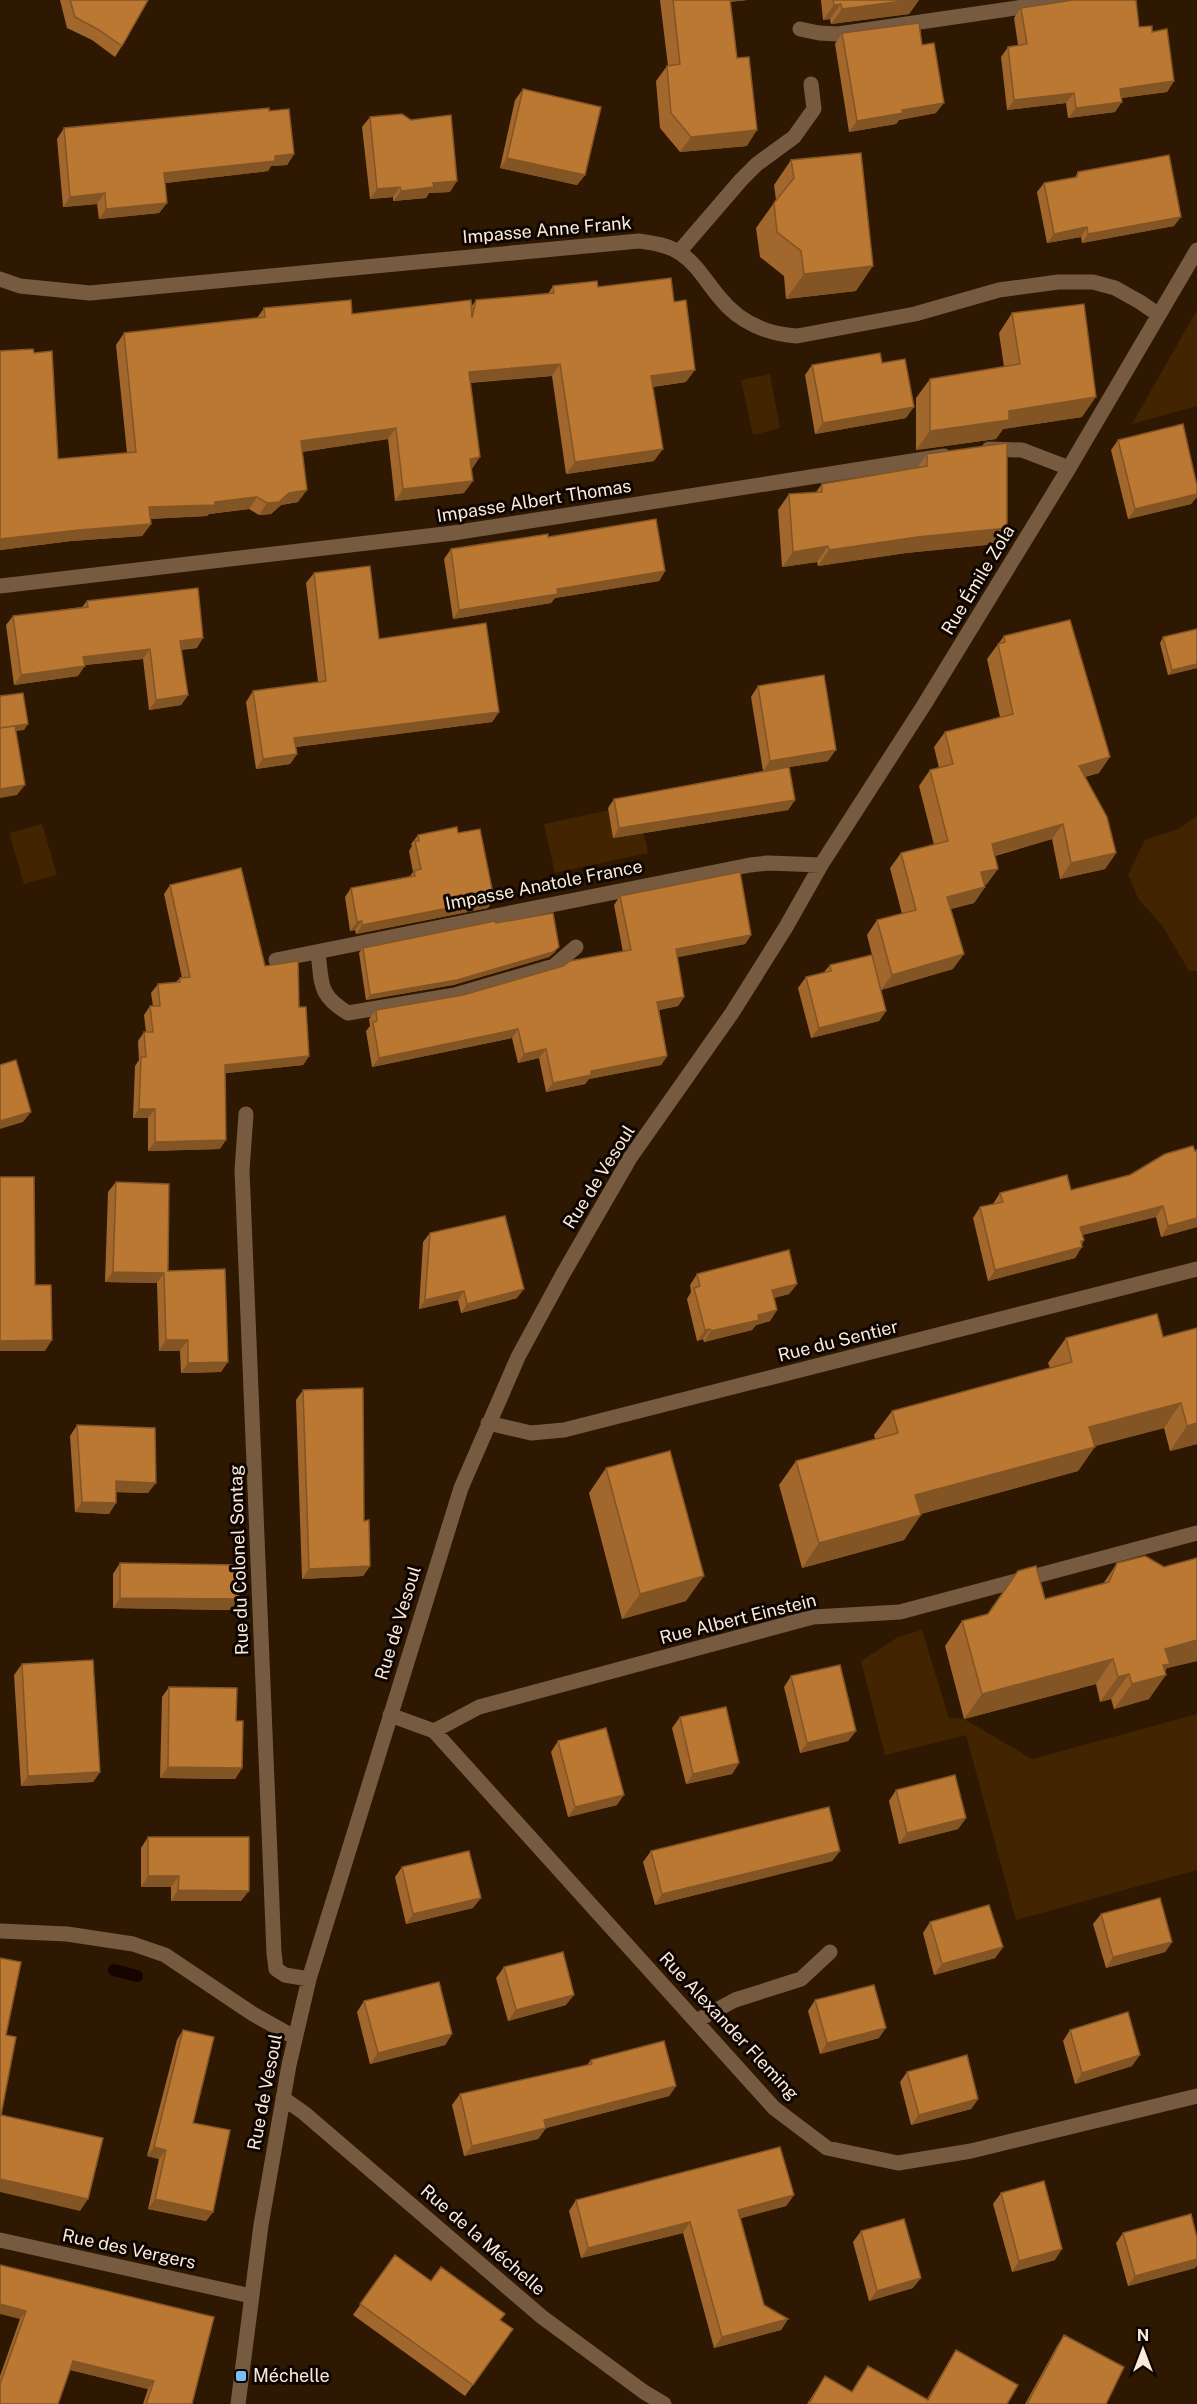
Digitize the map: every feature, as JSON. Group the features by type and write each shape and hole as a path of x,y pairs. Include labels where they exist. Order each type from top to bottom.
{"street":[{"path":"800,29 838,34 1071,0"},
{"path":"679,252 741,180 757,164 794,137 814,109 811,84"},
{"name":"Impasse Anne Frank","path":"0,279 20,285 90,293 639,241 656,243 679,252 702,274 721,300 739,317 765,331 782,335 797,336 915,315 999,290 1058,282 1093,282 1115,288 1159,315"},
{"name":"Rue Émile Zola","path":"786,927 821,865 924,705 1069,468 1197,250"},
{"name":"Impasse Albert Thomas","path":"0,586 469,531 969,452 1022,450 1069,468"},
{"name":"Impasse Anatole France","path":"276,960 750,865 768,862 821,865"},
{"name":"Rue de Vesoul","path":"238,2404 250,2296 294,2037 309,1979 461,1488 488,1423 529,1336 630,1158 732,1013 786,927"},
{"path":"318,951 323,990 332,1003 348,1013 455,995 554,966 576,947"},
{"name":"Rue du Colonel Sontag","path":"246,1114 242,1170 274,1953 276,1969 285,1975 309,1979"},
{"name":"Rue du Sentier","path":"488,1423 531,1433 564,1430 1197,1269"},
{"name":"Rue Albert Einstein","path":"434,1731 479,1707 813,1617 900,1612 1197,1533"},
{"name":"Rue Alexander Fleming","path":"390,1715 434,1731 774,2108 827,2148 898,2163 971,2151 1197,2096"},
{"path":"0,1931 67,1934 133,1944 165,1955 253,2014 294,2037"},
{"path":"696,2021 735,2000 801,1979 830,1952"},
{"name":"Rue de la Méchelle","path":"283,2098 304,2113 542,2317 644,2392 664,2404"},
{"name":"Rue des Vergers","path":"0,2240 250,2296"}],"shaded area":[{"path":"1197,310 1197,406 1132,424"},
{"path":"770,374 780,428 753,435 741,380"},
{"path":"638,804 648,853 555,873 544,824"},
{"path":"1197,816 1197,971 1189,971 1162,925 1139,900 1128,875 1145,840 1178,829"},
{"path":"42,824 57,875 24,884 9,833"},
{"path":"922,1630 949,1718 964,1719 1032,1759 1197,1714 1197,1870 1016,1920 966,1735 885,1755 861,1661 898,1637"}],"building":[{"path":"70,0 148,0 122,46 75,17"},
{"path":"673,0 730,0 737,58 749,57 757,130 691,137 671,113 667,66 680,64"},
{"path":"833,0 910,0 842,9 841,4 834,5"},
{"path":"1073,0 1136,0 1139,27 1152,26 1152,32 1167,29 1174,81 1120,89 1122,102 1076,108 1074,93 1014,100 1008,47 1027,44 1021,8"},
{"path":"919,23 922,45 934,43 944,103 857,121 842,33"},
{"path":"523,89 601,107 585,175 507,158"},
{"path":"269,108 269,111 289,109 294,154 275,156 275,161 164,173 167,203 106,209 105,193 70,197 64,128"},
{"path":"402,114 411,120 451,115 457,181 433,183 434,187 401,191 400,187 377,189 370,117"},
{"path":"861,153 873,266 804,274 801,251 777,232 774,203 794,178 791,160"},
{"path":"1169,155 1181,217 1088,234 1087,227 1054,234 1044,183 1077,177 1078,172"},
{"path":"671,278 674,302 686,300 695,370 651,376 663,449 575,462 560,364 469,372 480,457 470,459 473,481 403,489 396,428 301,441 307,490 289,493 279,502 267,503 257,497 215,502 215,505 149,507 151,524 0,539 0,351 33,349 34,353 52,351 58,459 136,452 124,333 265,317 264,308 351,300 352,314 471,300 472,318 476,300 554,293 553,286 597,281 598,287"},
{"path":"1084,304 1096,397 1009,411 1009,420 930,431 930,379 1020,364 1012,313"},
{"path":"880,353 882,363 905,359 914,407 823,423 812,365"},
{"path":"1183,424 1197,494 1135,509 1118,440"},
{"path":"1007,443 1007,528 917,537 829,550 828,546 793,552 789,494 822,492 822,484 927,466 927,454"},
{"path":"656,519 665,571 557,589 558,594 459,610 451,549 548,534 548,537"},
{"path":"370,566 379,639 486,623 499,712 294,738 297,754 263,759 253,691 326,681 314,573"},
{"path":"198,588 203,638 180,641 188,695 156,700 150,649 83,657 85,666 21,675 13,616 88,607 87,601"},
{"path":"1070,620 1110,757 1079,766 1107,817 1116,853 1071,863 1063,824 992,844 998,869 981,872 985,887 947,897 964,954 892,975 877,920 916,910 901,853 948,841 930,770 953,764 945,732 1013,714 998,644 1005,642 1004,636"},
{"path":"1197,629 1197,664 1172,670 1163,637"},
{"path":"824,675 836,750 770,761 758,686"},
{"path":"23,693 28,724 0,728 0,696"},
{"path":"15,726 25,785 0,789 0,728"},
{"path":"789,767 795,800 619,828 614,799"},
{"path":"457,827 458,833 480,829 494,899 362,925 362,921 357,922 351,888 415,876 414,871 421,869 415,841 419,841 418,835"},
{"path":"241,868 265,966 298,961 299,1007 306,1007 309,1056 225,1065 226,1140 155,1142 155,1109 139,1109 141,1057 146,1057 144,1032 153,1032 150,1006 160,1006 158,984 180,982 180,978 190,977 170,885"},
{"path":"740,872 751,935 676,949 684,997 657,1002 667,1056 591,1071 591,1075 553,1083 546,1049 524,1054 518,1029 379,1058 373,1022 377,1021 376,1010 463,995 563,966 570,961 631,950 620,896"},
{"path":"553,913 559,947 553,952 457,980 370,995 363,948 495,921 496,923"},
{"path":"872,955 886,1011 819,1028 806,977 831,971 830,965"},
{"path":"16,1060 31,1112 0,1121 0,1065"},
{"path":"1193,1146 1195,1151 1197,1150 1197,1218 1168,1226 1163,1206 1080,1227 1084,1240 1081,1241 1082,1247 995,1270 980,1207 1003,1202 1000,1193 1067,1175 1071,1190 1130,1175 1165,1154"},
{"path":"0,1177 34,1177 35,1285 51,1285 52,1340 0,1341"},
{"path":"116,1182 169,1184 168,1271 225,1269 228,1362 188,1363 188,1340 166,1340 164,1273 113,1272"},
{"path":"505,1216 524,1289 467,1304 464,1291 425,1300 430,1233"},
{"path":"789,1250 797,1284 772,1290 777,1310 758,1315 759,1320 711,1331 710,1329 705,1330 694,1288 700,1286 697,1274"},
{"path":"1157,1314 1163,1337 1197,1328 1197,1423 1187,1426 1181,1403 1089,1427 1095,1447 915,1495 921,1515 819,1543 796,1461 898,1433 892,1411 1072,1362 1066,1338"},
{"path":"363,1388 364,1521 369,1520 370,1566 309,1569 303,1390"},
{"path":"77,1425 155,1428 156,1483 116,1481 116,1503 82,1502"},
{"path":"670,1451 704,1576 640,1594 606,1468"},
{"path":"1145,1556 1164,1567 1197,1558 1197,1640 1165,1649 1170,1664 1163,1665 1166,1675 1132,1684 1129,1674 1118,1677 1113,1659 982,1694 962,1621 988,1614 1018,1571 1036,1566 1045,1599 1109,1582 1117,1563"},
{"path":"120,1563 240,1565 239,1599 120,1598"},
{"path":"93,1660 100,1772 28,1776 22,1664"},
{"path":"840,1665 856,1731 807,1743 791,1676"},
{"path":"169,1687 237,1688 236,1721 243,1721 242,1768 168,1767"},
{"path":"726,1707 739,1763 693,1774 680,1717"},
{"path":"606,1728 624,1795 575,1807 558,1741"},
{"path":"955,1775 966,1818 907,1833 896,1790"},
{"path":"829,1807 840,1851 662,1894 651,1851"},
{"path":"148,1837 249,1837 249,1891 178,1890 179,1876 148,1876"},
{"path":"469,1851 481,1898 413,1914 402,1867"},
{"path":"1160,1898 1172,1942 1113,1957 1101,1914"},
{"path":"989,1905 1003,1947 942,1964 930,1922"},
{"path":"563,1952 574,1995 516,2010 504,1967"},
{"path":"0,1958 21,1962 6,2035 16,2037 1,2115 103,2138 88,2199 0,2179"},
{"path":"439,1982 452,2034 378,2053 364,2001"},
{"path":"874,1985 886,2028 827,2043 815,2000"},
{"path":"1128,2012 1140,2055 1082,2073 1070,2030"},
{"path":"183,2030 214,2037 193,2123 230,2130 213,2212 155,2199 166,2150 154,2147"},
{"path":"664,2041 676,2086 544,2120 546,2128 472,2146 460,2094 592,2064 591,2060"},
{"path":"967,2055 978,2099 919,2115 907,2072"},
{"path":"780,2147 794,2195 738,2210 764,2305 788,2319 722,2337 690,2222 588,2248 576,2200"},
{"path":"1044,2181 1062,2249 1019,2261 1001,2193"},
{"path":"1191,2214 1197,2238 1197,2259 1135,2276 1123,2233"},
{"path":"904,2219 921,2278 877,2291 861,2231"},
{"path":"395,2255 431,2281 441,2267 505,2314 500,2320 513,2329 473,2385 360,2304"},
{"path":"0,2265 214,2317 192,2404 146,2404 154,2381 73,2361 58,2404 0,2404 0,2384 26,2311 0,2304"},
{"path":"1064,2335 1124,2367 1106,2404 1027,2404"},
{"path":"956,2350 1018,2385 1007,2404 809,2404 825,2376 852,2392 868,2366 928,2400"}],"waterway":[{"path":"114,1970 137,1976"}],"place":[{"name":"Méchelle","path":"241,2376"}]}
